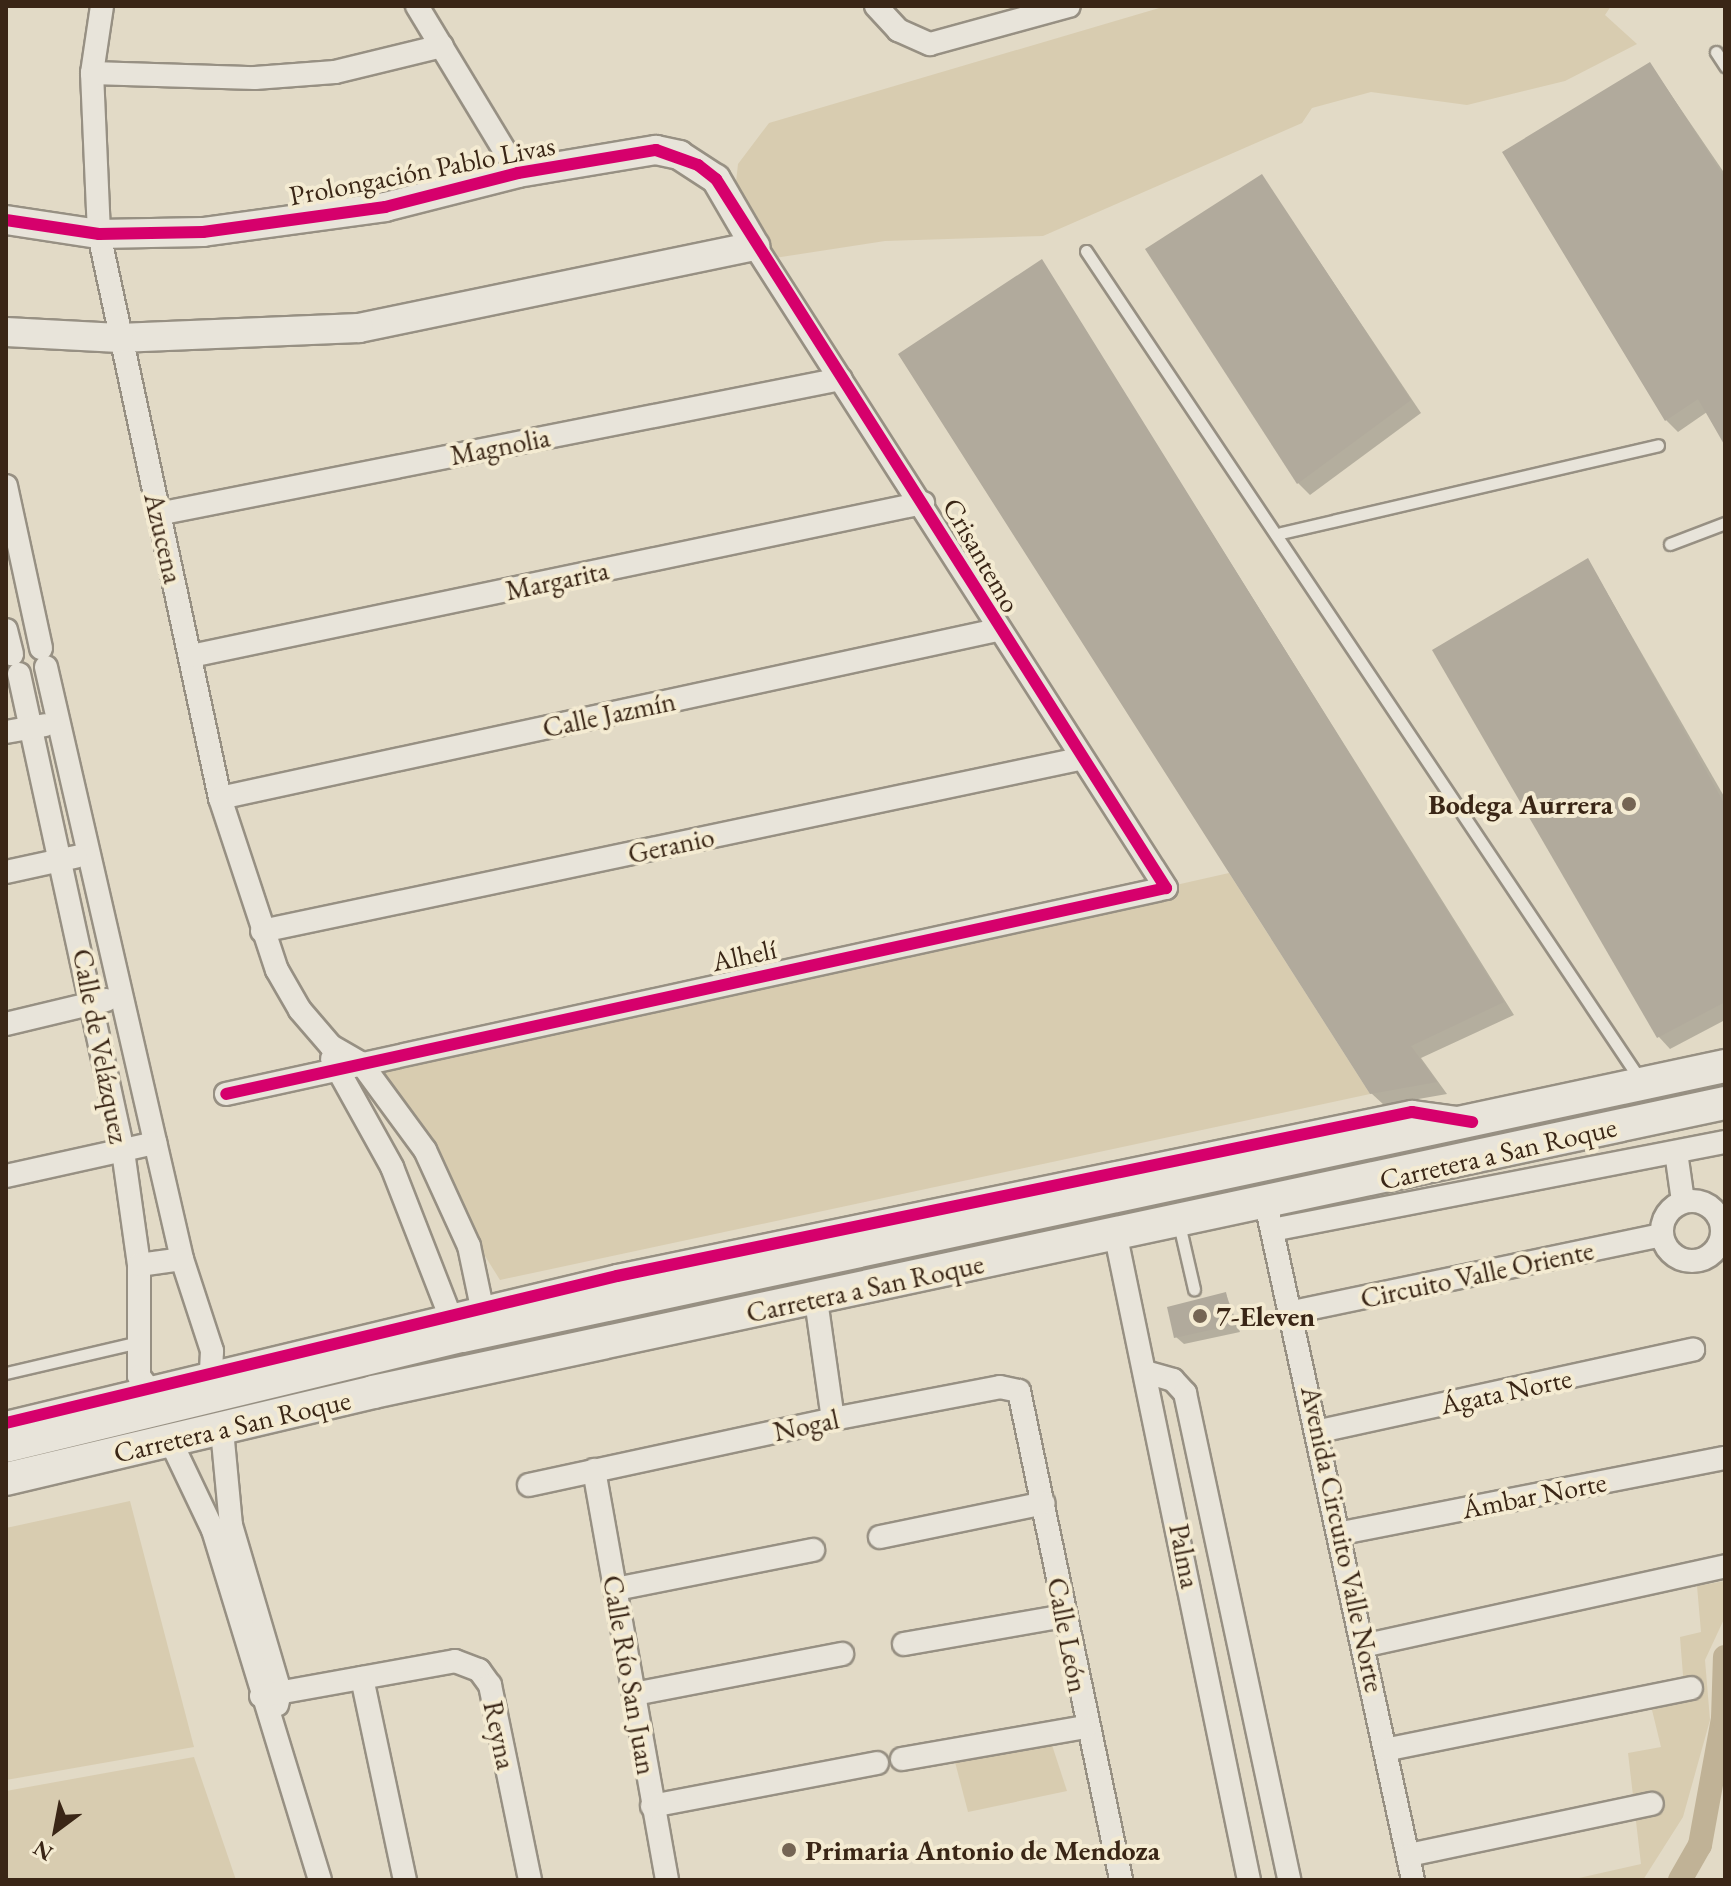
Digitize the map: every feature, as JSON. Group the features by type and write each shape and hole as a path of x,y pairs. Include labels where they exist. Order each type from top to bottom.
{"main road":[{"name":"Carretera a San Roque","path":"6,1446 470,1328 701,1286 1725,1066"},
{"name":"Carretera a San Roque","path":"6,1479 373,1392 816,1300 1265,1199 1332,1188 1725,1103"},
{"path":"1332,1188 1455,1138 1472,1122"},
{"path":"701,1286 816,1300 908,1242"},
{"path":"373,1392 437,1368 470,1328 579,1349"},
{"path":"90,1460 196,1398 294,1411"}],"street":[{"name":"Azucena","path":"102,6 92,73 99,234 220,798 262,931 300,1010 331,1046 361,1063"},
{"path":"417,6 518,173"},
{"path":"876,6 898,30 917,42 943,43 1069,6"},
{"path":"92,73 271,77 335,72 442,46"},
{"name":"Prolongación Pablo Livas","path":"6,220 99,234 306,220 518,173 656,150 679,155 716,179 755,246"},
{"path":"6,332 119,338 359,328 755,246"},
{"name":"Crisantemo","path":"755,246 923,503 997,630 1079,759 1166,888"},
{"name":"Magnolia","path":"158,514 841,379"},
{"name":"Calle de Velázquez","path":"6,486 16,586 43,658 182,1259 196,1398"},
{"name":"Margarita","path":"191,656 923,503"},
{"name":"Calle de Velázquez","path":"6,630 94,1003 123,1151 139,1265 139,1342 145,1391"},
{"name":"Calle Jazmín","path":"220,798 997,630"},
{"path":"6,732 57,723"},
{"name":"Geranio","path":"262,931 1079,759"},
{"path":"6,872 89,854"},
{"name":"Alhelí","path":"226,1094 1166,888"},
{"path":"6,1024 123,997"},
{"path":"331,1046 333,1070 392,1167 470,1328"},
{"path":"361,1063 425,1150 459,1217 470,1328"},
{"path":"470,1328 1412,1112 1472,1122"},
{"path":"1272,1230 1725,1142"},
{"path":"6,1176 155,1143"},
{"path":"1676,1152 1683,1201"},
{"name":"Avenida Circuito Valle Norte","path":"1265,1199 1367,1645 1413,1880"},
{"path":"1683,1201 1712,1208 1724,1226 1718,1247 1691,1261 1671,1253 1661,1235 1666,1213 1683,1201"},
{"name":"Palma","path":"1115,1232 1149,1373 1249,1880"},
{"name":"Circuito Valle Oriente","path":"1293,1312 1661,1235"},
{"path":"139,1265 182,1259"},
{"path":"816,1300 833,1419"},
{"name":"Ágata Norte","path":"1320,1431 1693,1350"},
{"path":"1149,1373 1173,1380 1185,1393 1289,1880"},
{"name":"Nogal","path":"529,1485 833,1419 1000,1387 1019,1391"},
{"path":"145,1391 196,1398"},
{"path":"6,1423 145,1391 196,1398"},
{"name":"Calle León","path":"1019,1391 1044,1503 1085,1727 1121,1880"},
{"path":"222,1430 222,1528"},
{"path":"171,1442 222,1528 271,1694 320,1880"},
{"name":"Ámbar Norte","path":"1342,1533 1725,1458"},
{"name":"Calle Río San Juan","path":"594,1470 667,1880"},
{"path":"880,1537 1044,1503"},
{"path":"616,1589 813,1550"},
{"path":"1367,1645 1725,1566"},
{"path":"904,1644 1064,1616"},
{"path":"634,1694 842,1654"},
{"name":"Reyna","path":"271,1694 455,1661 486,1677 530,1880"},
{"path":"362,1678 405,1880"},
{"path":"1389,1749 1691,1688"},
{"path":"902,1759 1085,1727"},
{"path":"652,1806 877,1763"},
{"path":"1409,1855 1652,1804"}],"lane":[{"path":"1716,52 1725,66"},
{"path":"1086,251 1281,533 1643,1084"},
{"path":"1281,533 1658,445"},
{"path":"1670,544 1725,523"},
{"path":"1178,1220 1194,1289"},
{"path":"6,1373 139,1342"}],"shaded area":[{"path":"1166,6 1611,6 1605,15 1637,44 1565,81 1467,105 1371,92 1312,108 1302,123 1043,236 885,241 768,259 735,191 738,164 769,123"},
{"path":"1229,873 1370,1094 500,1280 367,1067"},
{"path":"130,1501 194,1747 6,1780 6,1528"},
{"path":"1725,1581 1725,1617 1705,1660 1710,1720 1683,1817 1643,1880 1570,1880 1641,1864 1628,1753 1661,1747 1652,1710 1685,1701 1680,1637 1701,1632 1697,1586"},
{"path":"1052,1745 1067,1791 968,1812 955,1762"},
{"path":"194,1757 236,1880 6,1880 6,1791"}],"building":[{"path":"1650,62 1725,178 1725,446 1698,399 1665,421 1502,152"},
{"path":"1262,174 1411,400 1297,484 1145,249"},
{"path":"1042,259 1504,1002 1411,1046 1437,1082 1370,1094 898,354"},
{"path":"1588,558 1725,805 1725,1002 1657,1038 1432,650"},
{"name":"7-Eleven","path":"1226,1292 1233,1325 1174,1338 1167,1307"}],"waterway":[{"path":"1680,1880 1700,1845 1723,1719 1725,1657"}],"cycle path":[{"path":"6,220 99,234 203,232 385,207 518,173 656,150 698,165 716,179 1166,888 226,1094"},
{"path":"6,1423 617,1276 1412,1112 1472,1122"}],"place":[{"name":"Bodega Aurrera","path":"1629,804"},
{"name":"7-Eleven","path":"1200,1316"},
{"name":"Primaria Antonio de Mendoza","path":"789,1850"}]}
